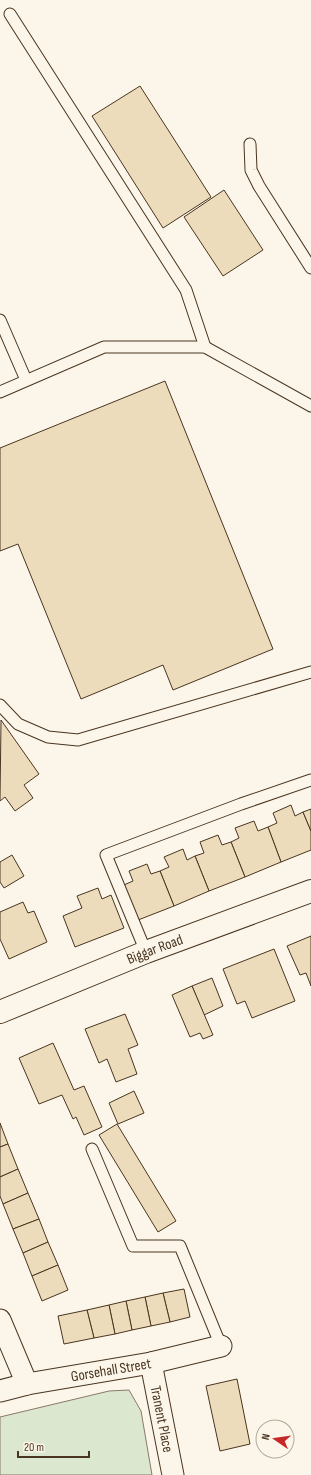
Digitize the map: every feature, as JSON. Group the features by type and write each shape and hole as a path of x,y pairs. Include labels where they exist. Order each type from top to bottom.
{"street":[{"name":"Biggar Road","path":"0,1012 146,952 311,891"},
{"path":"0,1320 27,1384"},
{"name":"Gorsehall Street","path":"0,1391 27,1384 151,1363 221,1346"},
{"name":"Tranent Place","path":"151,1363 173,1475"}],"lane":[{"path":"10,14 186,290 206,348"},
{"path":"250,144 251,170 259,186 311,268"},
{"path":"0,320 26,380"},
{"path":"0,392 104,347 206,348 311,406"},
{"path":"0,705 18,724 48,737 78,740 311,672"},
{"path":"146,952 106,855 241,804 311,780"},
{"path":"92,1149 133,1246 180,1246 221,1346"}],"green space":[{"path":"129,1390 141,1411 152,1475 0,1475 0,1417 109,1391"}],"building":[{"path":"140,86 211,197 163,228 92,116"},
{"path":"224,190 263,250 223,276 184,217"},
{"path":"165,381 273,649 173,690 163,665 81,699 18,544 0,551 0,448"},
{"path":"1,720 39,774 24,785 33,798 15,811 5,797 0,801"},
{"path":"291,805 295,816 303,812 311,831 311,850 281,862 268,827 277,823 273,813"},
{"path":"311,809 311,831 303,812"},
{"path":"254,821 258,831 268,827 281,862 245,877 231,842 239,838 235,828"},
{"path":"218,835 222,845 231,842 245,877 209,891 195,856 204,853 200,842"},
{"path":"183,849 187,860 195,856 209,891 174,906 160,871 169,867 164,857"},
{"path":"12,855 24,876 4,888 0,882 0,862"},
{"path":"147,864 151,874 160,871 174,906 138,920 124,885 133,881 129,871"},
{"path":"98,888 102,899 111,895 124,928 75,947 63,916 82,908 77,896"},
{"path":"23,902 28,913 34,911 47,942 9,959 0,939 0,912"},
{"path":"311,936 311,986 306,973 300,975 287,946"},
{"path":"274,949 295,1001 252,1018 245,1001 237,1004 223,969"},
{"path":"212,978 223,1006 204,1015 192,986"},
{"path":"192,986 213,1035 203,1039 200,1033 190,1037 172,995"},
{"path":"125,1014 138,1045 128,1049 137,1074 116,1082 107,1059 99,1063 85,1029"},
{"path":"53,1043 74,1090 84,1086 102,1127 84,1135 76,1117 73,1119 62,1095 39,1104 19,1058"},
{"path":"134,1091 144,1113 118,1124 109,1103"},
{"path":"0,1123 8,1144 0,1147"},
{"path":"117,1124 176,1221 158,1232 99,1135"},
{"path":"8,1144 18,1169 0,1177 0,1147"},
{"path":"18,1169 28,1193 3,1204 0,1196 0,1177"},
{"path":"28,1193 39,1219 13,1229 3,1204"},
{"path":"39,1219 48,1242 23,1253 13,1229"},
{"path":"48,1242 58,1265 32,1276 23,1253"},
{"path":"58,1265 68,1290 42,1301 32,1276"},
{"path":"184,1289 190,1317 170,1322 163,1293"},
{"path":"163,1293 170,1322 151,1326 145,1297"},
{"path":"145,1297 151,1326 132,1330 126,1301"},
{"path":"126,1301 132,1330 115,1334 109,1305"},
{"path":"109,1305 115,1334 94,1338 87,1310"},
{"path":"87,1310 94,1338 64,1344 58,1316"},
{"path":"237,1379 250,1444 220,1451 206,1386"}]}
